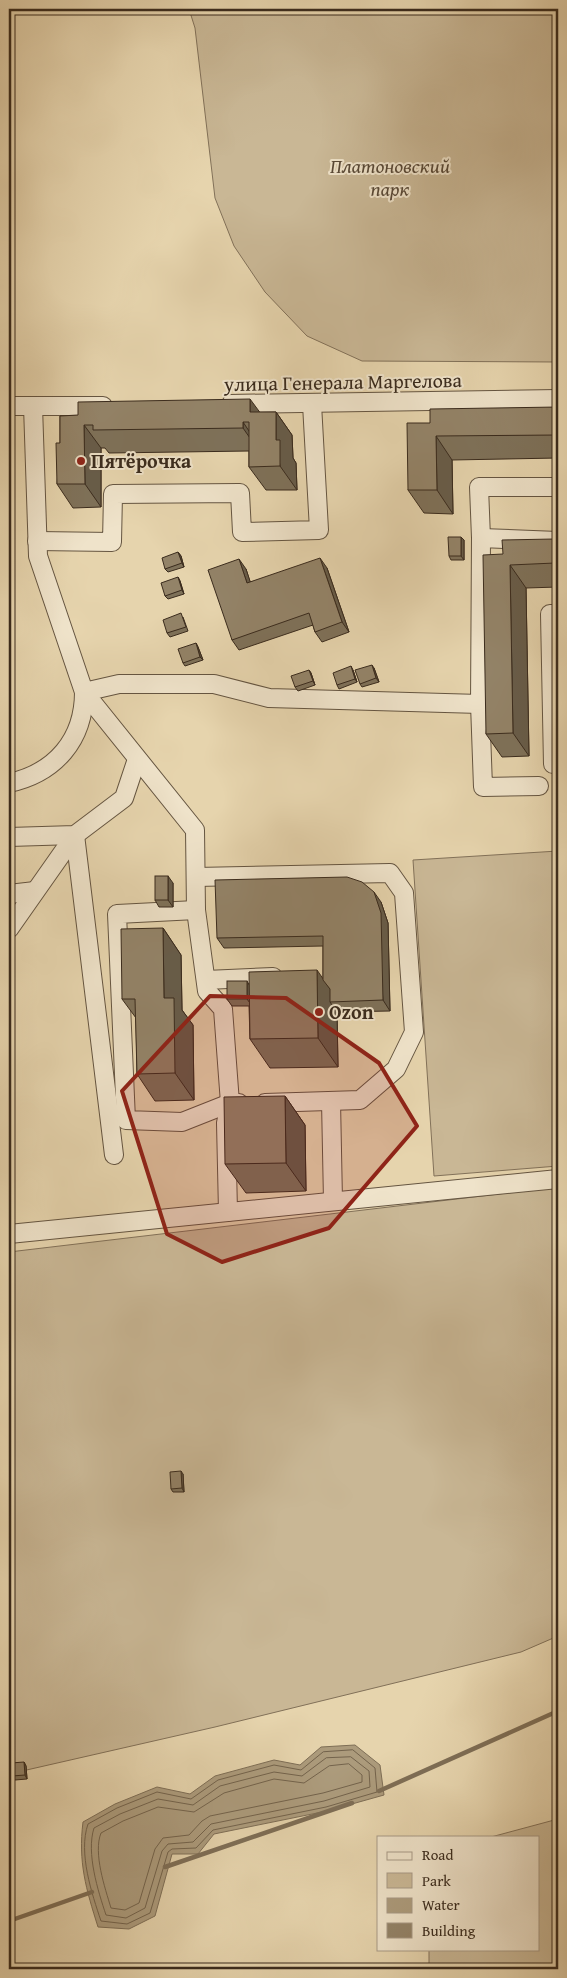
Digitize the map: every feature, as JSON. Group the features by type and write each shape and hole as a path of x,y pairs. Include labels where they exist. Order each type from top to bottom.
{"street":[{"name":"улица Генерала Маргелова","path":"210,405 558,399"},
{"path":"37,541 112,542 113,494 240,493 242,532 319,530 312,404"},
{"path":"9,406 122,405"},
{"path":"9,783 28,779 53,764 67,748 84,708 84,692 38,556 33,406"},
{"path":"539,786 483,787 480,704 481,538 479,487 558,487"},
{"path":"481,538 558,541"},
{"path":"553,764 550,614 558,614"},
{"path":"84,692 119,684 214,684 269,698 480,704"},
{"path":"84,692 195,830 196,910 207,992 223,1009 230,1104 226,1123 228,1212"},
{"path":"9,929 75,835 124,798 137,759"},
{"path":"9,838 75,835"},
{"path":"75,835 114,1155"},
{"path":"196,878 390,873 404,893 414,1032 396,1069 360,1100 230,1104 182,1122 126,1120 118,914 196,910"},
{"path":"9,894 35,891"},
{"path":"206,980 291,977"},
{"path":"331,1101 333,1202"},
{"path":"9,1234 558,1179"}],"highlighted area":[{"path":"210,996 286,998 379,1063 417,1126 329,1228 222,1262 167,1234 122,1091"}],"green space":[{"name":"Платоновский парк","path":"189,9 558,9 558,362 362,361 307,336 265,292 234,246 215,198 195,28"},
{"path":"558,851 558,1166 434,1176 413,860"},
{"path":"558,1187 558,1636 521,1652 215,1727 9,1774 9,1252"},
{"path":"558,1819 558,1969 429,1969 429,1950 540,1950 540,1836 495,1836"}],"water":[{"path":"355,1745 380,1765 384,1795 327,1811 214,1834 198,1854 172,1854 155,1916 129,1929 98,1927 82,1863 83,1822 115,1804 157,1787 190,1794 215,1776 274,1760 300,1765 321,1747"}],"building":[{"path":"250,399 250,412 276,412 276,440 280,440 280,466 249,467 249,422 243,422 243,428 93,430 93,425 84,425 85,484 57,484 56,443 60,443 60,416 78,415 78,402"},
{"path":"558,407 558,435 436,436 437,490 408,490 407,423 430,423 430,409"},
{"path":"448,537 461,537 461,556 449,556"},
{"path":"554,539 555,563 510,565 513,733 486,734 483,555 503,554 502,540"},
{"path":"178,552 182,563 165,569 162,558"},
{"path":"320,558 342,622 315,632 309,613 232,640 208,570 239,559 247,583"},
{"path":"178,577 182,590 165,596 161,583"},
{"path":"181,613 186,627 167,633 163,620"},
{"path":"196,643 200,657 183,663 178,649"},
{"path":"372,665 376,678 360,684 355,670"},
{"path":"351,666 355,679 337,685 333,673"},
{"path":"309,670 313,681 295,687 291,676"},
{"path":"155,876 168,876 168,900 155,900"},
{"path":"347,877 362,882 374,892 381,913 383,1000 330,1002 330,989 323,980 323,936 217,938 215,880"},
{"path":"163,928 164,998 174,998 175,1073 137,1074 135,999 122,999 121,929"},
{"path":"317,970 318,1038 250,1039 249,972"},
{"path":"227,981 247,981 247,999 227,999"},
{"path":"285,1096 286,1163 225,1164 224,1097"},
{"path":"181,1471 182,1488 171,1489 170,1472"},
{"path":"24,1762 25,1775 12,1776 11,1763"}],"waterway":[{"path":"379,1791 558,1711"},
{"path":"165,1867 352,1803"},
{"path":"9,1921 92,1892"}],"place":[{"name":"Пятёрочка","path":"81,461"},
{"name":"Ozon","path":"319,1012"}]}
